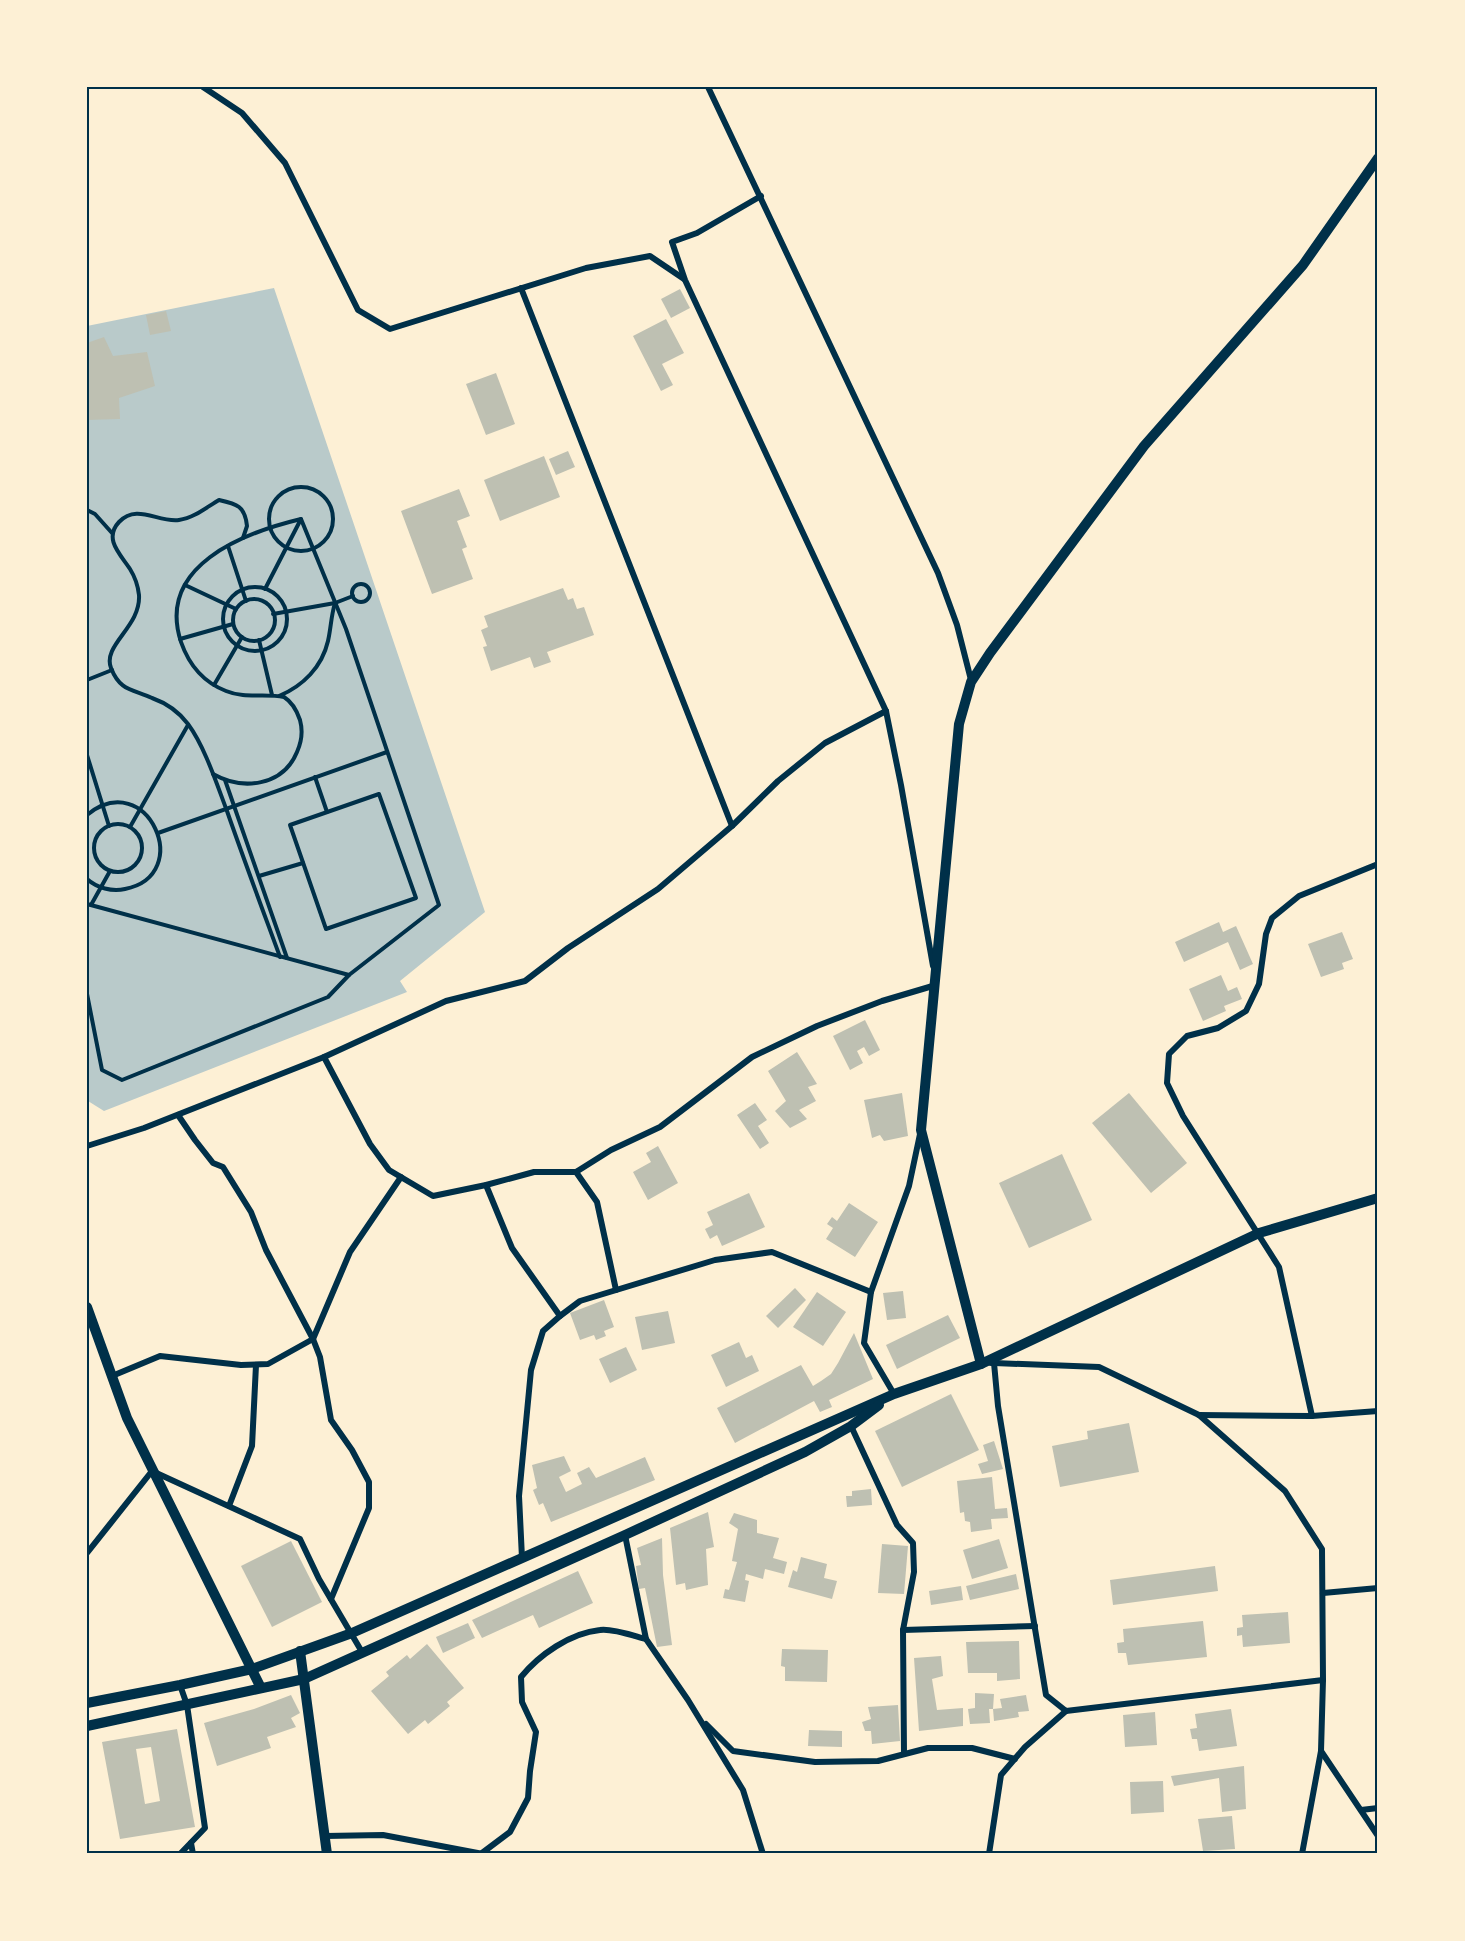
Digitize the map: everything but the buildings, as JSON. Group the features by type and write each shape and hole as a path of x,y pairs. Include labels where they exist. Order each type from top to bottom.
{"street":[{"path":"203,87 242,113 285,163 358,310 390,329 586,268 650,256 685,280"},
{"path":"708,87 938,573 957,625 971,682"},
{"path":"894,1394 864,1343 871,1292 909,1186 921,1130 959,724 971,682 990,653 1144,446 1303,265 1378,158"},
{"path":"761,196 697,233 672,242 685,280 886,711 936,985"},
{"path":"521,288 732,826"},
{"path":"87,1146 144,1128 324,1057 447,1001 525,981 568,948 658,890 732,826 778,781 825,743 886,711"},
{"path":"1312,1416 1279,1267 1183,1116 1167,1083 1169,1054 1187,1036 1218,1028 1246,1011 1259,984 1266,934 1272,918 1299,896 1378,864"},
{"path":"324,1057 370,1144 389,1170 433,1196 534,1172 576,1172 611,1150 660,1127 752,1057 817,1026 882,1001 936,985"},
{"path":"178,1115 213,1163 223,1167 251,1212 266,1250 313,1339 320,1357 330,1420 352,1450 369,1482 369,1508 331,1599"},
{"path":"921,1130 981,1364"},
{"path":"576,1172 597,1202 616,1290"},
{"path":"112,1376 160,1356 241,1365 268,1364 313,1339 350,1252 400,1177"},
{"path":"486,1185 512,1248 560,1316"},
{"path":"87,1703 252,1669 352,1633 894,1394 981,1364 1258,1233 1378,1198"},
{"path":"522,1558 519,1496 531,1370 543,1331 560,1316 580,1301 715,1260 772,1252 871,1292"},
{"path":"87,1308 127,1418 261,1688"},
{"path":"994,1363 998,1406 1046,1695 1066,1711"},
{"path":"981,1364 1099,1367 1199,1415 1285,1491 1322,1549 1321,1751 1302,1854"},
{"path":"228,1506 252,1446 256,1365"},
{"path":"87,1726 304,1679 805,1452 851,1426 894,1394"},
{"path":"1199,1415 1312,1416 1378,1411"},
{"path":"851,1426 897,1526 913,1544 914,1572 903,1630 904,1754"},
{"path":"152,1471 300,1539 319,1579 362,1652"},
{"path":"87,1553 152,1471"},
{"path":"626,1535 646,1639 743,1790 763,1854"},
{"path":"1323,1593 1378,1588"},
{"path":"903,1630 1035,1626"},
{"path":"326,1836 383,1835 483,1853 510,1832 528,1798 536,1732 522,1702 520,1677 531,1665 567,1639 601,1629 646,1639"},
{"path":"300,1651 327,1854"},
{"path":"989,1854 1001,1775 1025,1747 1066,1711 1323,1680"},
{"path":"180,1685 187,1705 206,1828 180,1854"},
{"path":"698,1717 733,1750 815,1762 878,1761 928,1748 972,1748 1015,1759"},
{"path":"1321,1751 1378,1836"},
{"path":"1361,1810 1378,1808"},
{"path":"191,1843 193,1854"}],"path":[{"path":"293,487 313,488 322,494 333,511 331,531 326,540 313,548 298,551 285,547 273,536 269,527 270,507 276,498 293,487"},
{"path":"242,539 248,526 240,507 237,504 219,500 182,520 168,520 143,513 131,515 119,522 112,534 112,539 135,577 139,604 131,624 116,642 109,663 119,682 126,688 152,697 170,707 188,724 213,774 280,957"},
{"path":"87,510 95,514 112,534"},
{"path":"213,774 225,780 257,784 284,772 294,760 301,743 301,722 290,700 272,695 234,694 214,685 195,671 180,639 178,606 184,585 206,558 269,527 301,519"},
{"path":"265,589 301,519"},
{"path":"87,994 102,1070 122,1080 328,998 349,975 439,905 346,629 301,519"},
{"path":"228,546 246,601"},
{"path":"184,585 236,609"},
{"path":"356,586 366,586 370,591 366,600 361,602 352,596 352,590 356,586"},
{"path":"256,587 265,589 278,598 285,611 286,621 281,636 276,643 261,650 237,646 224,627 223,617 226,606 242,590 256,587"},
{"path":"273,614 335,603 352,596"},
{"path":"255,599 263,601 269,605 273,614 273,627 259,640 242,637 233,624 236,609 246,601 255,599"},
{"path":"279,696 297,687 318,663 328,642 335,603"},
{"path":"180,639 233,624"},
{"path":"214,685 242,637"},
{"path":"259,640 272,695"},
{"path":"87,680 112,670"},
{"path":"130,827 188,724"},
{"path":"158,833 387,752"},
{"path":"87,755 109,826"},
{"path":"315,777 327,812"},
{"path":"225,780 287,959"},
{"path":"379,794 416,898 326,929 290,825 327,812 379,794"},
{"path":"87,815 103,805 120,803 140,810 150,818 158,833 161,850 156,866 145,880 130,888 122,890 100,887 87,879"},
{"path":"118,824 130,827 140,837 143,846 142,855 132,869 124,872 110,871 99,864 95,856 96,838 109,826 118,824"},
{"path":"259,876 303,863"},
{"path":"110,871 89,904 349,975"}],"shaded area":[{"path":"274,288 485,912 400,981 407,992 104,1111 88,1101 87,1097 87,326"}]}
